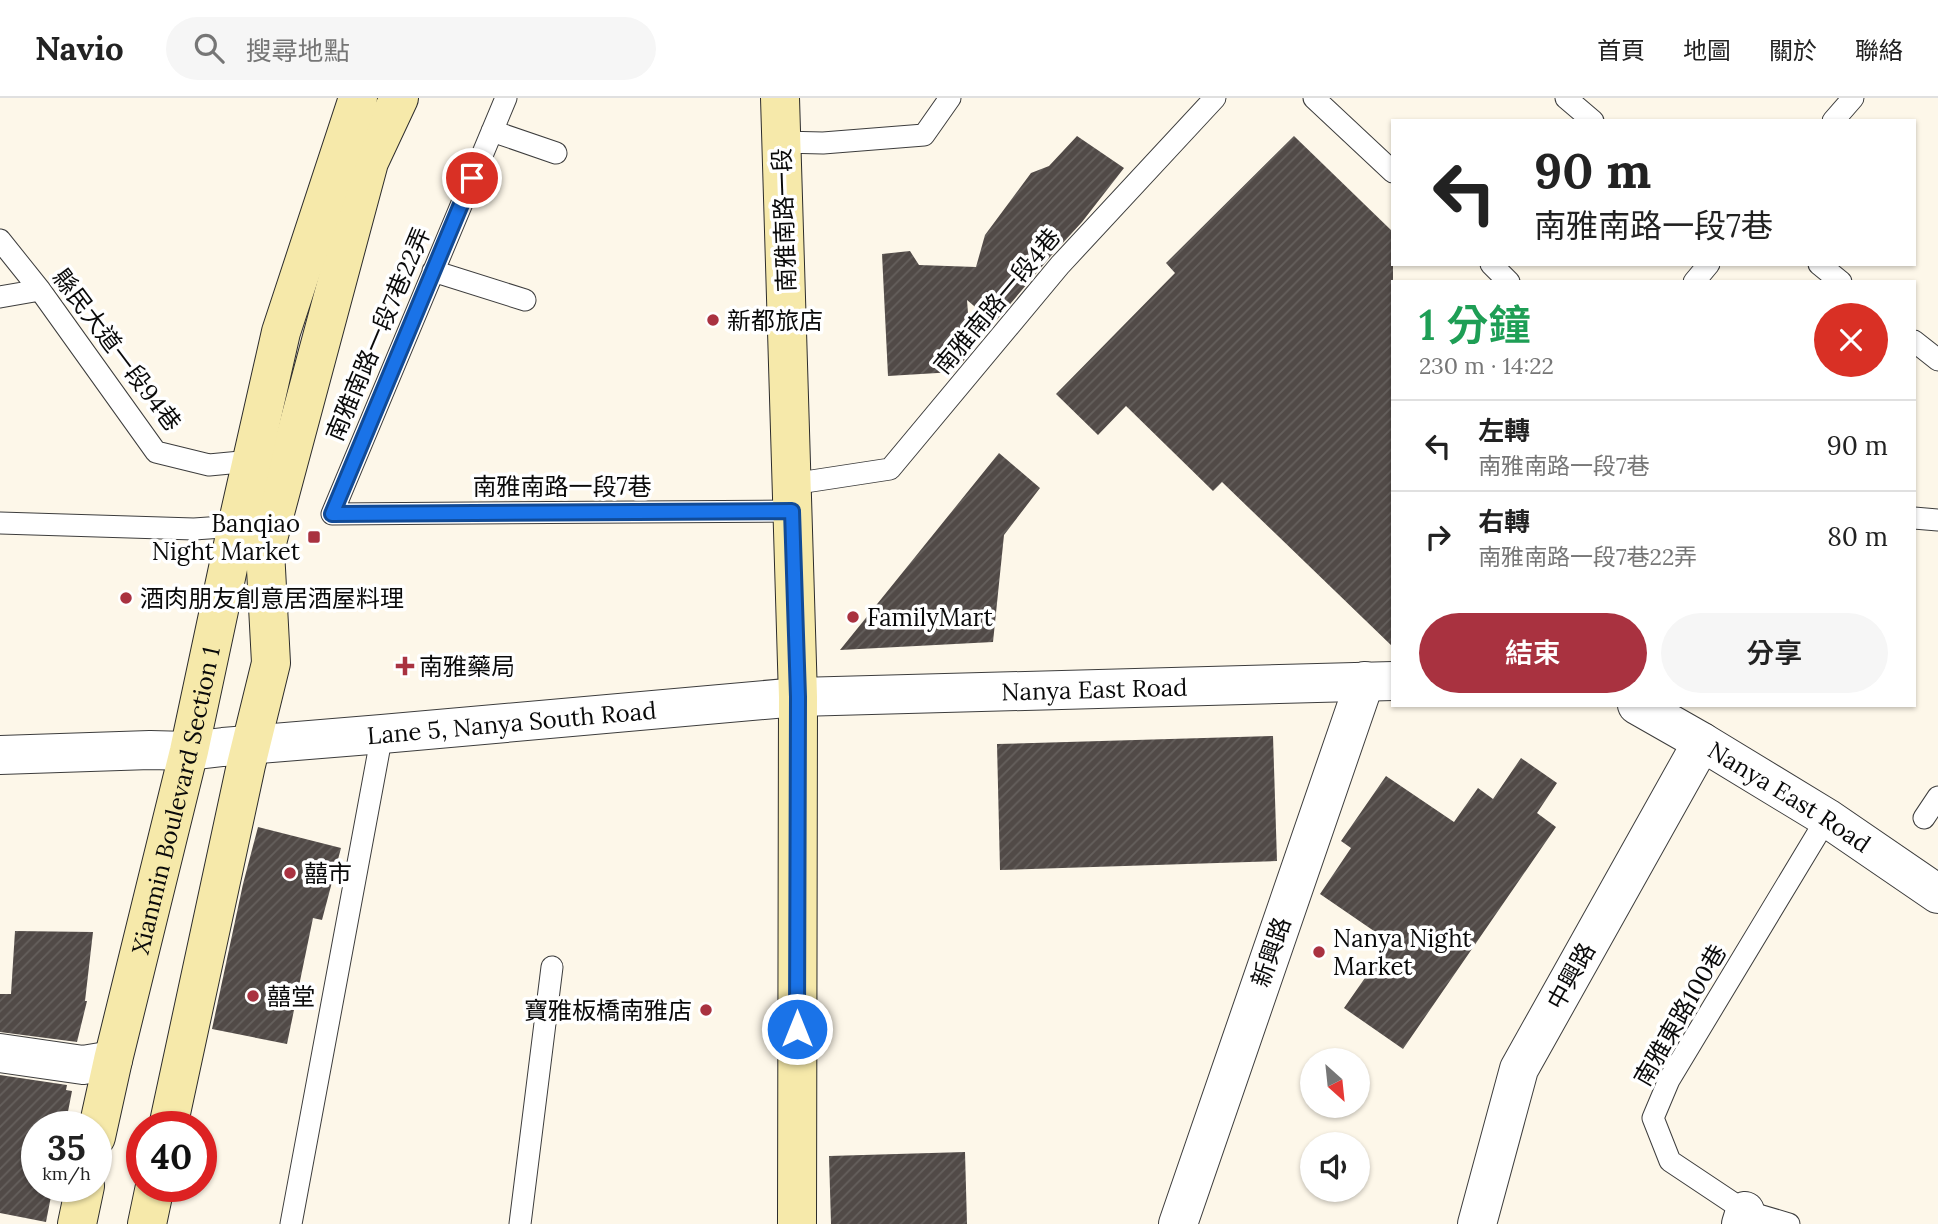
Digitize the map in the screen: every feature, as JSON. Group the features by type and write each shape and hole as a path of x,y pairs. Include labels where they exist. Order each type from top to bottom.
{"main road":[{"name":"Xianmin Boulevard Section 1","path":"170,1111 221,747 237,526 281,332 358,98"},
{"name":"Xianmin Boulevard Section 1","path":"102,1111 113,1060 221,747 271,663 265,550 369,162 399,98"},
{"name":"南雅南路一段","path":"780,98 798,697 797,1224"},
{"path":"77,1224 82,1202"},
{"path":"147,1224 152,1202"}],"street":[{"name":"Nanya East Road","path":"798,697 1379,681"},
{"name":"新興路","path":"1178,1224 1379,681"},
{"name":"Lane 5, Nanya South Road","path":"0,755 221,747 798,697"},
{"name":"Nanya East Road","path":"1641,707 1826,818 1938,894"},
{"name":"中興路","path":"1477,1224 1519,1069 1702,742"},
{"path":"0,1053 83,1065 113,1060"}],"lane":[{"name":"南雅南路一段7巷22弄","path":"332,514 506,98"},
{"path":"781,142 823,143 924,135 950,98"},
{"name":"南雅南路一段4巷","path":"792,498 890,469 1060,265 1215,98"},
{"path":"1314,98 1391,171"},
{"path":"1566,98 1591,119"},
{"path":"1835,119 1853,98"},
{"path":"492,131 556,153"},
{"name":"縣民大道一段94巷","path":"0,240 40,290 156,452 209,465 251,461"},
{"path":"1493,266 1507,280"},
{"path":"1696,280 1707,266"},
{"path":"1821,266 1839,280"},
{"path":"433,271 525,300"},
{"path":"0,297 40,290"},
{"path":"1916,343 1938,360"},
{"name":"南雅南路一段7巷","path":"332,514 792,498"},
{"path":"1916,518 1938,520"},
{"path":"0,523 194,529 237,526"},
{"path":"291,1224 382,734"},
{"path":"1924,818 1938,797"},
{"name":"南雅東路100巷","path":"1789,1224 1743,1217 1670,1161 1653,1118 1669,1080 1826,818"},
{"path":"520,1224 552,967"}],"building":[{"path":"1077,136 1124,168 1082,222 994,323 967,300 971,352 954,372 888,376 882,254 910,251 919,265 976,267 985,235 1031,173 1049,166"},
{"path":"1294,136 1391,230 1391,645 1222,482 1213,491 1126,406 1098,435 1056,394 1175,273 1166,263"},
{"path":"999,453 1040,488 1004,535 993,642 840,650"},
{"path":"1273,736 1277,861 1000,870 997,744"},
{"path":"1521,758 1557,783 1537,813 1556,827 1403,1049 1344,1008 1390,942 1320,894 1351,848 1341,841 1386,776 1454,822 1478,788 1493,799"},
{"path":"258,827 341,848 322,920 313,918 287,1044 212,1029"},
{"path":"15,931 93,932 87,1001 77,1042 0,1032 0,994 11,994"},
{"path":"0,1075 67,1085 66,1090 72,1091 68,1111 21,1111 21,1202 50,1202 46,1222 0,1213"},
{"path":"965,1152 967,1224 831,1224 829,1156"}],"place":[{"name":"新都旅店","path":"713,320"},
{"name":"Banqiao Night Market","path":"314,537"},
{"name":"酒肉朋友創意居酒屋料理","path":"126,598"},
{"name":"FamilyMart","path":"853,617"},
{"name":"南雅藥局","path":"405,666"},
{"name":"囍市","path":"290,873"},
{"name":"Nanya Night Market","path":"1319,952"},
{"name":"囍堂","path":"253,996"},
{"name":"寶雅板橋南雅店","path":"706,1010"}],"route":[{"path":"472,178 332,514 792,511 798,697 797,1029"}]}
